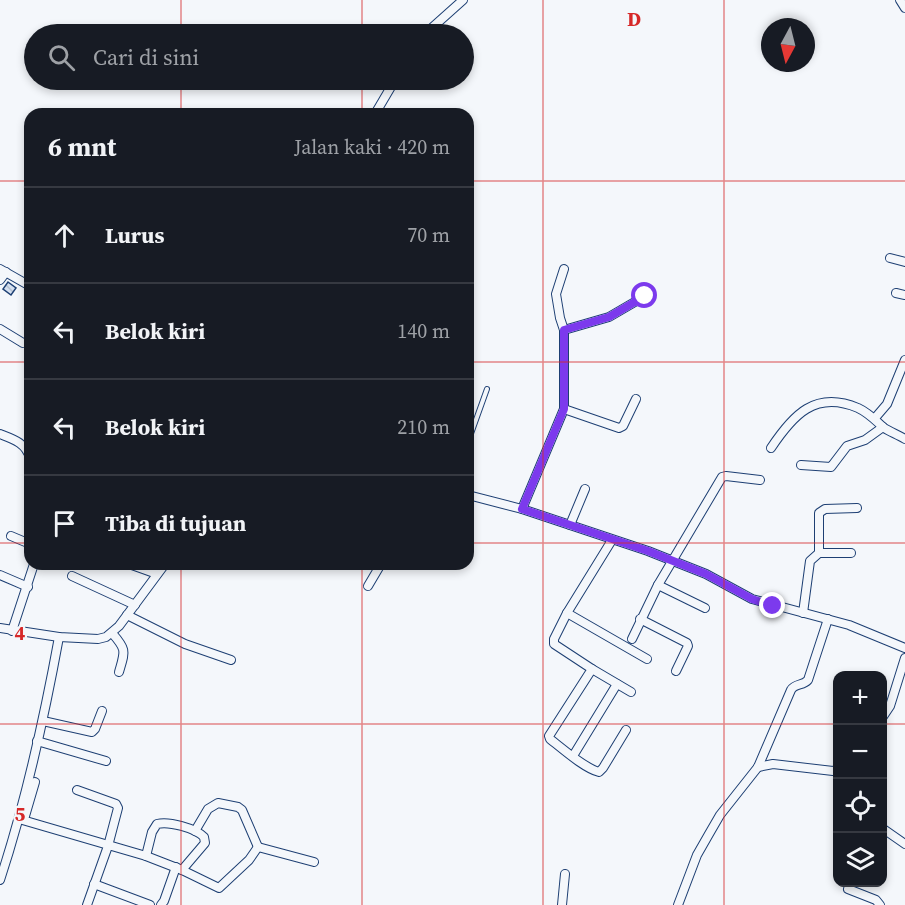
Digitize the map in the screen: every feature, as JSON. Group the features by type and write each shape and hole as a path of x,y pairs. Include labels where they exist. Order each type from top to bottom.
{"street":[{"path":"436,24 463,0"},
{"path":"900,0 905,8"},
{"path":"379,108 389,90"},
{"path":"890,258 905,262"},
{"path":"522,509 564,409 564,330 556,294 564,269"},
{"path":"0,280 3,270 24,282"},
{"path":"896,293 905,296"},
{"path":"564,330 609,317 645,296"},
{"path":"0,329 23,342"},
{"path":"875,418 887,404 905,360"},
{"path":"564,409 619,428 623,426 636,399"},
{"path":"771,448 795,416 808,408 832,403 859,408 875,418 883,427 905,438"},
{"path":"801,465 831,467 847,446 865,440 883,427"},
{"path":"0,434 18,441 24,447"},
{"path":"632,639 658,585 723,476 760,480"},
{"path":"570,525 585,489"},
{"path":"474,497 522,509 673,561 706,574 752,599 866,631 905,648"},
{"path":"819,553 819,513 825,509 857,508"},
{"path":"11,536 24,541"},
{"path":"612,540 567,613 554,643 631,692"},
{"path":"803,613 809,565 812,558 819,553 850,553"},
{"path":"12,631 32,570"},
{"path":"146,570 158,574"},
{"path":"0,628 59,637 98,639 112,633 161,570"},
{"path":"368,586 377,570"},
{"path":"0,575 28,587"},
{"path":"72,576 135,605"},
{"path":"658,585 705,608"},
{"path":"567,613 647,659"},
{"path":"126,615 185,644 231,660"},
{"path":"678,905 698,855 714,824 758,767 792,688 808,680 828,619"},
{"path":"640,620 687,643 688,646 676,671"},
{"path":"112,633 124,647 125,653 119,672"},
{"path":"21,820 59,637"},
{"path":"887,710 905,658"},
{"path":"592,669 550,733 550,740 593,770 601,771 626,730"},
{"path":"573,756 617,684"},
{"path":"43,721 92,732 102,711"},
{"path":"37,741 106,761"},
{"path":"758,767 773,764 833,771"},
{"path":"0,880 35,782"},
{"path":"76,790 118,806 108,846 87,905"},
{"path":"195,831 208,809 218,803 238,807 242,810 258,848"},
{"path":"21,820 146,856 219,888 249,860 258,848"},
{"path":"146,856 152,832 157,824 166,823 195,831 204,837 205,843 179,869 161,905"},
{"path":"887,831 905,844"},
{"path":"258,848 314,862"},
{"path":"562,905 565,874"},
{"path":"94,884 150,905"},
{"path":"849,887 849,889 876,900 880,905"}],"lane":[{"path":"474,425 487,389"}],"building":[{"path":"8,282 16,288 11,295 3,289"}],"route":[{"path":"645,296 609,317 564,330 564,409 522,509 691,567 745,596 773,606"}]}
